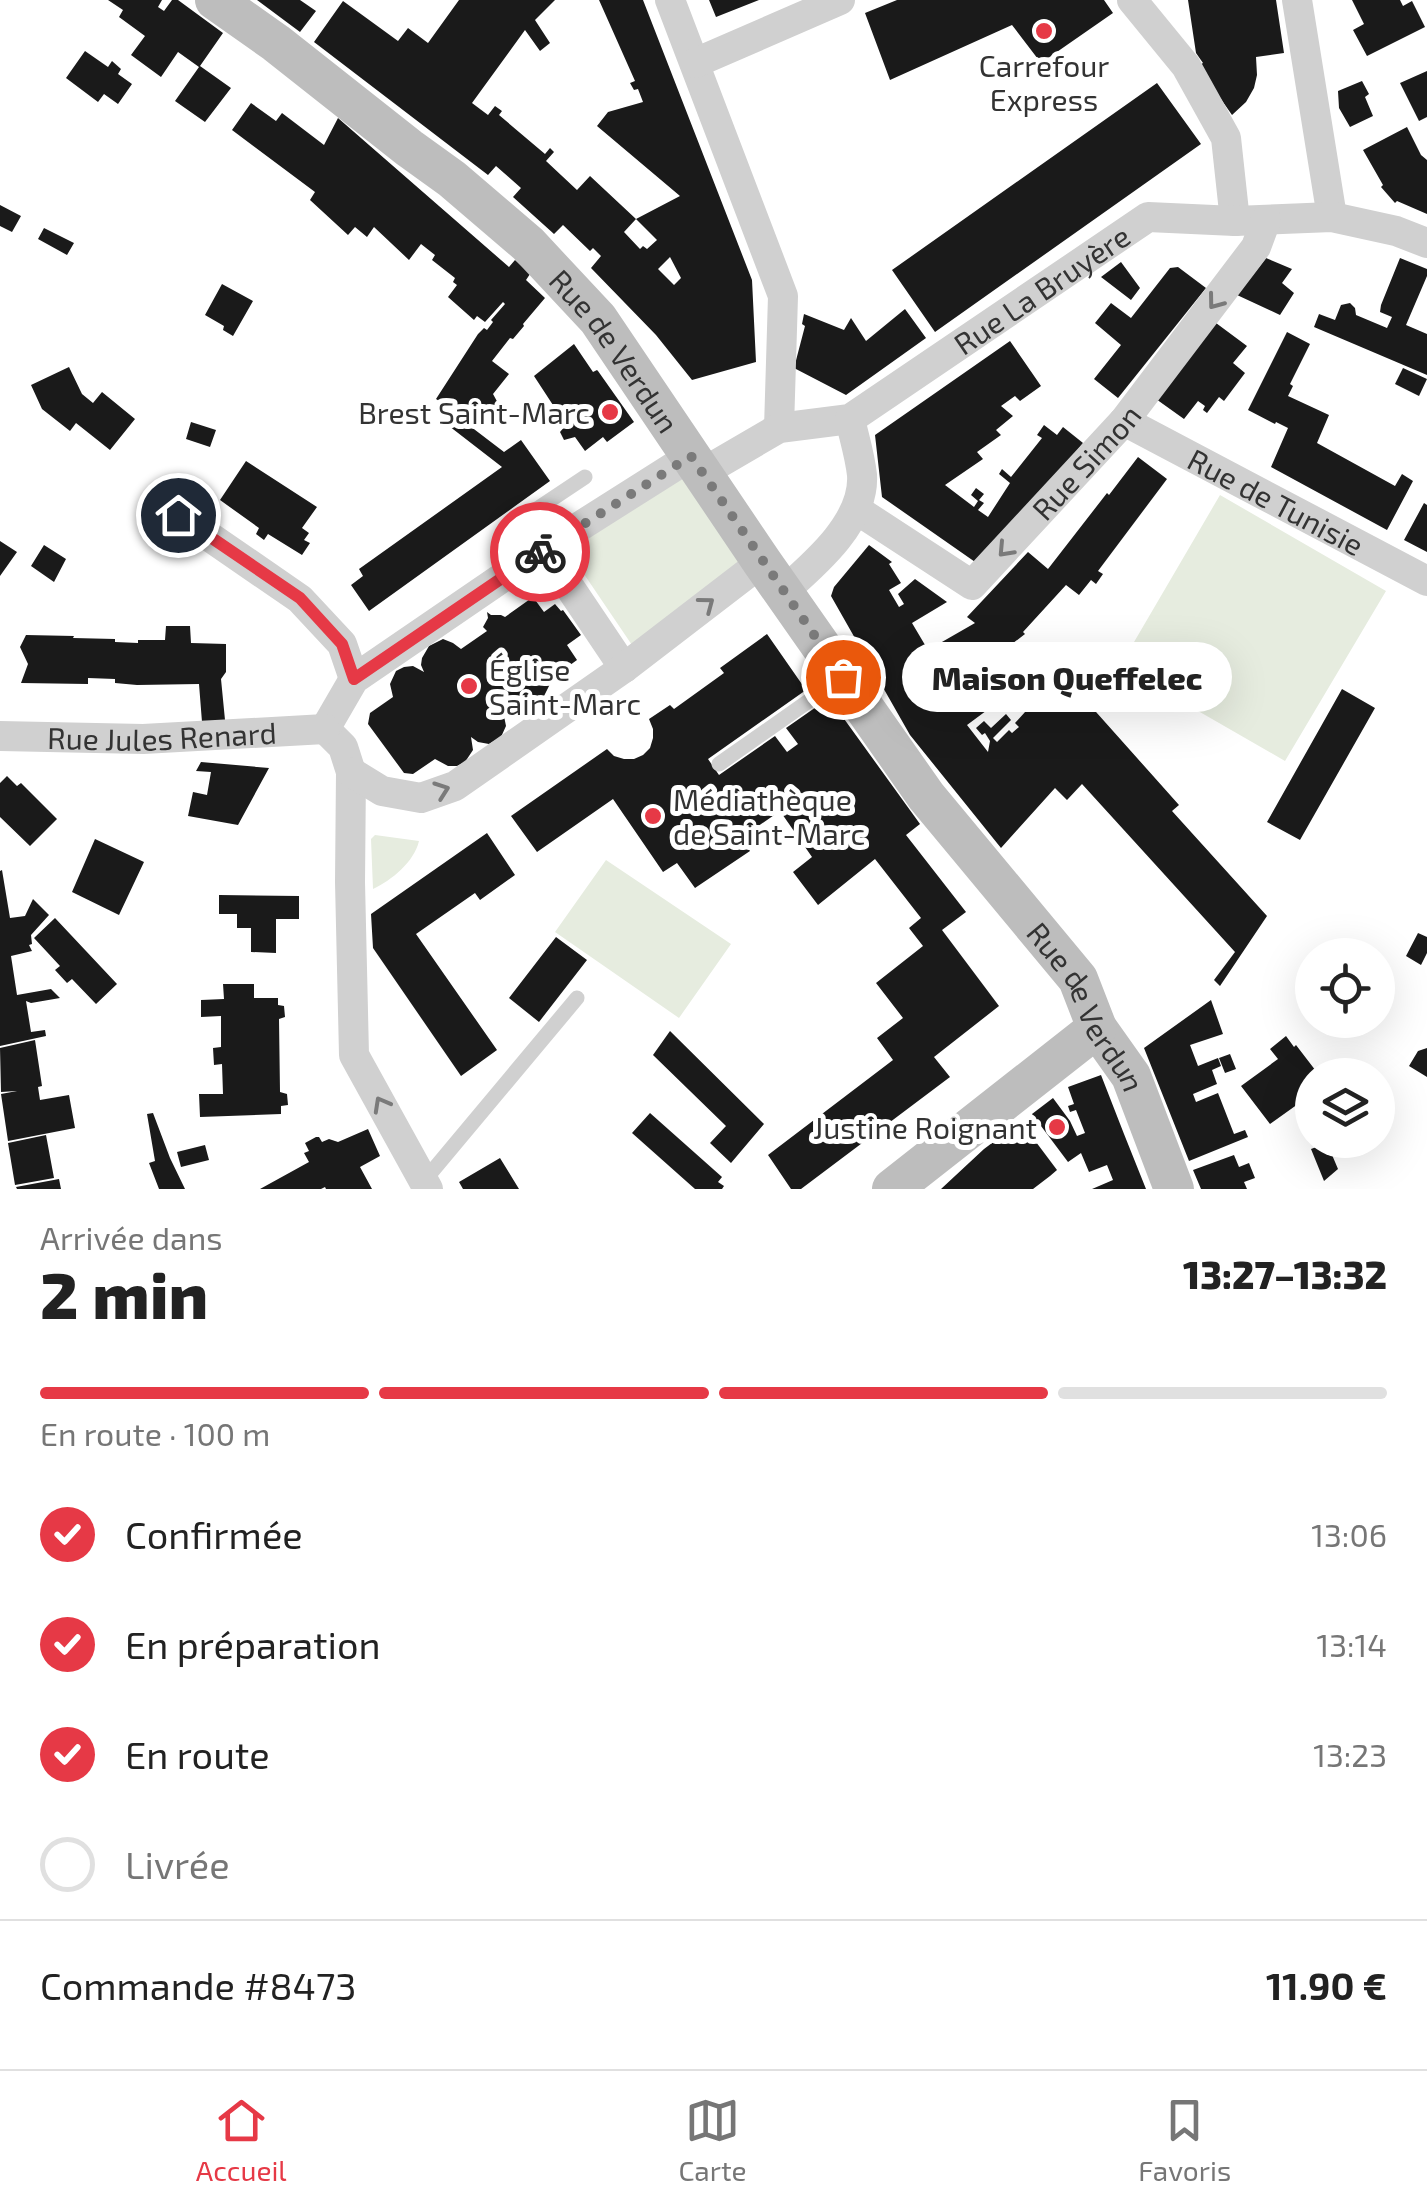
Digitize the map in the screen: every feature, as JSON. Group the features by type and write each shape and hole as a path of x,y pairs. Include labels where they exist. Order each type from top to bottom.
{"street":[{"name":"Rue de Verdun","path":"215,0 452,179 528,244 598,320 926,796 1078,979 1098,1028 1132,1076 1174,1189"},
{"path":"670,0 783,296 779,428"},
{"path":"695,63 840,0"},
{"path":"1132,0 1186,66 1226,138 1235,220"},
{"path":"1297,0 1332,217"},
{"name":"Rue La Bruyère","path":"850,419 1148,217 1332,217 1396,231 1427,244"},
{"name":"Rue Simon","path":"857,510 972,585 1124,422 1256,247 1266,220"},
{"path":"351,772 382,791 421,798 455,786 624,668 773,576 817,563 857,510 862,477 850,419 779,428 696,464 544,549 354,679 325,729 343,747 351,772 354,1055 426,1185"},
{"name":"Rue de Tunisie","path":"1124,422 1427,581"},
{"path":"178,515 300,598 342,644 354,679"},
{"path":"544,549 624,668"},
{"name":"Rue Jules Renard","path":"0,736 143,739 325,729"},
{"path":"892,1189 1098,1028"}],"lane":[{"path":"544,549 534,536 531,512 584,476"},
{"path":"719,764 843,677"},
{"path":"426,1185 577,998"}],"shaded area":[{"path":"681,477 740,563 634,648 567,549"},
{"path":"1220,495 1386,591 1285,761 1120,666"},
{"path":"375,835 419,841 401,870 373,889 371,839"},
{"path":"606,860 731,944 679,1018 555,932"}],"building":[{"path":"108,0 162,0 158,7 164,11 172,0 178,0 223,33 200,66 231,88 205,122 175,101 199,67 178,52 161,77 131,55 145,36 119,17 123,10"},
{"path":"257,0 300,0 316,11 300,32"},
{"path":"459,0 555,0 535,20 550,43 540,51 525,30 472,103 488,115 495,106 502,111 499,115 545,154 550,148 554,152 546,161 577,190 590,176 636,219 680,196 597,126 608,112 643,102 638,89 634,90 630,83 635,81 599,0 643,0 752,280 756,362 692,380 656,335 591,268 601,256 593,248 590,251 563,225 554,234 513,197 521,188 496,166 488,175 314,42 343,1 398,41 408,28 428,43","holes":["636,219 657,240 647,249 640,249 624,232","670,257 681,278 674,285 658,269"]},
{"path":"709,0 759,0 716,17"},
{"path":"897,0 1104,0 1113,13 1041,63 1012,25 890,80 865,13"},
{"path":"1188,0 1276,0 1284,53 1256,57 1254,88 1232,115 1198,66 1203,63 1196,53"},
{"path":"1352,0 1400,0 1403,6 1412,1 1425,27 1367,56 1353,30 1364,24"},
{"path":"85,51 108,67 112,61 121,69 118,74 132,84 118,104 104,94 98,102 66,78"},
{"path":"1427,71 1427,117 1419,121 1400,83"},
{"path":"1362,81 1373,116 1350,127 1339,108 1338,91"},
{"path":"1157,83 1201,144 935,332 892,270"},
{"path":"251,103 276,121 282,113 324,145 338,118 509,267 515,260 530,274 526,280 545,298 492,361 509,374 493,394 499,405 497,418 483,426 466,423 504,452 521,440 550,481 369,611 351,585 363,576 359,569 502,467 449,426 458,413 436,399 478,334 484,328 487,330 505,304 485,322 477,316 474,320 448,297 457,285 453,282 455,278 432,260 435,255 421,244 409,260 374,227 367,237 355,227 348,235 310,200 315,192 232,130"},
{"path":"1407,127 1427,160 1427,214 1395,203 1381,187 1363,150"},
{"path":"0,205 21,216 12,232 0,226"},
{"path":"44,228 74,243 67,255 38,239"},
{"path":"1266,258 1292,269 1282,283 1294,293 1280,315 1237,295"},
{"path":"1400,258 1427,269 1406,325 1427,334 1427,375 1314,327 1319,314 1335,320 1341,305 1350,303 1356,315 1387,328 1392,317 1380,312 1381,305"},
{"path":"1121,262 1140,288 1131,300 1101,277"},
{"path":"1178,267 1206,288 1118,398 1094,379 1121,345 1095,323 1111,303 1131,318 1170,268"},
{"path":"222,284 253,301 233,336 205,315"},
{"path":"905,309 926,338 846,395 794,368 805,326 804,314 844,330 851,318 866,341"},
{"path":"1216,323 1247,346 1233,363 1245,373 1224,401 1219,397 1207,413 1198,401 1184,419 1156,399"},
{"path":"1287,332 1310,344 1288,396 1329,415 1317,443 1395,486 1402,474 1413,481 1387,530 1271,467 1288,428 1248,410"},
{"path":"1010,341 1041,386 1020,401 1015,396 1001,406 1013,416 996,430 1001,435 977,452 983,459 945,485 974,507 978,501 971,495 976,488 984,494 979,500 984,503 978,510 988,517 1010,483 999,474 1002,469 1011,477 1042,438 1037,435 1044,425 1057,435 1063,427 1083,443 978,564 882,497 875,435"},
{"path":"574,344 634,422 607,442 603,437 585,451 575,437 564,440 560,432 566,425 534,376"},
{"path":"69,367 82,394 93,403 102,392 135,419 110,450 76,423 70,431 42,409 31,385"},
{"path":"1403,368 1427,379 1419,396 1395,384"},
{"path":"191,422 216,430 210,447 186,439"},
{"path":"1138,457 1167,479 1098,571 1103,574 1096,584 1091,580 1079,595 1066,585 1025,634 1008,647 1046,676 1027,692 1021,685 967,725 988,752 990,741 976,728 984,721 991,728 1006,714 1011,720 993,738 997,742 1009,730 1012,733 1019,727 1015,723 1053,681 1059,686 1069,672 1086,686 1080,694 1179,805 1172,811 1267,916 1220,986 1214,980 1235,952 1082,784 1067,800 1055,788 1001,848 910,735 831,596 869,545 892,562 889,564 901,583 889,590 899,607 904,604 898,594 915,579 947,602 912,623 928,650 975,623 967,617 1028,552 1048,569"},
{"path":"246,461 317,507 302,528 309,533 304,540 310,543 302,555 268,534 264,540 256,534 259,528 220,500"},
{"path":"1424,503 1427,505 1427,552 1404,540"},
{"path":"0,541 17,552 0,576"},
{"path":"44,545 66,559 54,582 31,566"},
{"name":"Église Saint-Marc","path":"533,597 544,612 555,604 563,610 581,635 567,645 577,660 548,681 544,696 533,697 530,693 503,711 506,726 501,737 489,744 471,737 473,750 465,762 448,766 435,759 413,774 404,773 368,724 370,713 393,697 390,684 396,671 413,666 424,672 422,658 429,646 443,639 461,649 487,631 483,627 487,612 505,617"},
{"path":"166,626 190,626 191,643 226,644 226,672 221,679 225,720 202,722 199,684 137,685 88,678 88,684 21,683 28,664 20,647 26,635 138,643 165,640"},
{"path":"767,634 806,690 708,759 719,775 775,736 787,752 798,744 786,728 829,698 920,824 906,835 966,912 942,930 999,1006 934,1057 950,1077 801,1189 791,1189 768,1155 893,1060 877,1038 903,1018 876,983 923,946 909,928 921,918 875,859 818,905 793,872 812,857 780,811 741,838 750,851 695,888 677,863 663,872 613,799 537,852 511,816 607,749 624,759 643,755 653,738 649,719 670,705 674,709 724,673 720,668"},
{"path":"1342,689 1375,708 1300,840 1267,822"},
{"path":"201,762 269,768 238,825 188,816 193,792 207,795 211,772 196,771"},
{"path":"7,776 17,786 21,783 57,819 30,846 0,817 0,783"},
{"path":"487,833 515,875 480,900 475,893 416,934 497,1050 461,1076 373,948 371,914"},
{"path":"95,839 144,862 119,915 72,892"},
{"path":"0,871 10,918 25,916 33,899 49,915 31,935 32,951 11,956 17,995 51,989 60,998 26,1001 31,1032 45,1030 46,1036 0,1046"},
{"path":"219,895 299,896 299,919 276,919 276,953 251,952 251,928 237,928 237,914 219,914"},
{"path":"55,918 117,984 96,1004 72,979 67,983 55,970 60,966 34,938"},
{"path":"1418,933 1427,937 1427,953 1421,965 1406,956"},
{"path":"556,937 587,960 539,1022 509,998"},
{"path":"223,984 254,984 254,998 278,998 278,1005 284,1006 285,1017 279,1019 280,1092 287,1094 288,1105 281,1106 281,1114 200,1117 199,1094 223,1094 222,1064 214,1065 213,1048 221,1047 221,1016 201,1017 201,1000 224,999"},
{"path":"1211,1000 1223,1034 1190,1045 1198,1066 1218,1058 1221,1066 1212,1070 1217,1084 1193,1094 1196,1102 1218,1093 1234,1134 1245,1130 1248,1137 1189,1161 1144,1048"},
{"path":"670,1031 764,1124 731,1163 710,1143 726,1126 653,1055"},
{"path":"1286,1036 1306,1058 1295,1058 1295,1106 1270,1124 1241,1086 1278,1059 1270,1049"},
{"path":"35,1040 42,1086 38,1087 40,1100 69,1095 75,1128 8,1141 1,1094 17,1091 1,1092 0,1048"},
{"path":"1427,1048 1427,1077 1409,1066 1418,1051"},
{"path":"1230,1054 1236,1069 1225,1073 1219,1058"},
{"path":"1101,1075 1146,1189 1092,1189 1113,1180 1107,1165 1089,1172 1081,1153 1068,1162 1032,1114 1053,1098 1077,1136 1085,1133 1076,1110 1070,1112 1068,1106 1074,1104 1068,1087"},
{"path":"153,1113 185,1189 159,1189 149,1163 155,1161 147,1114"},
{"path":"650,1113 722,1177 718,1182 724,1186 722,1189 695,1189 632,1133"},
{"path":"1024,1126 1057,1170 1033,1189 941,1189 984,1149 1004,1134 1007,1139"},
{"path":"368,1129 380,1156 360,1167 372,1189 260,1189 309,1162 304,1153 309,1151 305,1143 316,1137 322,1142 338,1142"},
{"path":"46,1135 54,1178 15,1185 8,1143"},
{"path":"205,1145 209,1160 181,1167 177,1152"},
{"path":"1234,1155 1239,1167 1249,1163 1255,1178 1244,1182 1247,1189 1201,1189 1193,1170"},
{"path":"500,1158 519,1189 463,1189 459,1182"},
{"path":"1315,1158 1333,1158 1338,1169 1324,1181"},
{"path":"59,1179 61,1189 16,1187"}],"way so far":[{"path":"540,552 691,456 843,677"}],"place":[{"name":"Carrefour Express","path":"1044,31"},
{"name":"Brest Saint-Marc","path":"610,412"},
{"name":"Maison Queffelec","path":"843,677"},
{"name":"Église Saint-Marc","path":"469,686"},
{"name":"Médiathèque de Saint-Marc","path":"653,816"},
{"name":"Justine Roignant","path":"1057,1127"}],"route":[{"path":"178,515 300,598 342,644 354,679 540,552"}]}
